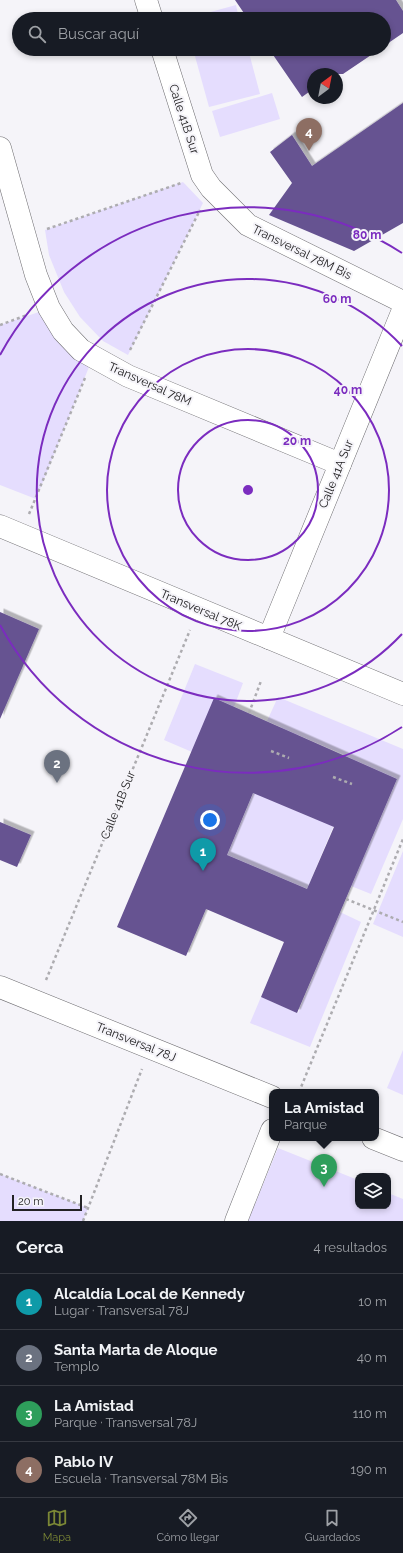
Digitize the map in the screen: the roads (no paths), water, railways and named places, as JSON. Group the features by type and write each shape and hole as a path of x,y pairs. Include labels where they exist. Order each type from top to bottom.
{"street":[{"path":"146,0 150,12"},
{"name":"Calle 41B Sur","path":"164,56 206,182"},
{"name":"Transversal 78M","path":"0,148 36,275 49,308 63,331 81,350 120,372 340,464"},
{"name":"Transversal 78M Bis","path":"206,182 248,225 403,302"},
{"name":"Calle 41A Sur","path":"269,638 403,310"},
{"name":"Transversal 78K","path":"0,526 403,694"},
{"name":"Transversal 78J","path":"0,987 269,1096"},
{"path":"236,1221 269,1138"},
{"path":"379,1140 403,1150"}],"place":[{"name":"Pablo IV","path":"309,151"},
{"name":"Santa Marta de Aloque","path":"57,783"},
{"name":"Alcaldía Local de Kennedy","path":"203,871"},
{"name":"La Amistad","path":"324,1187"}]}
